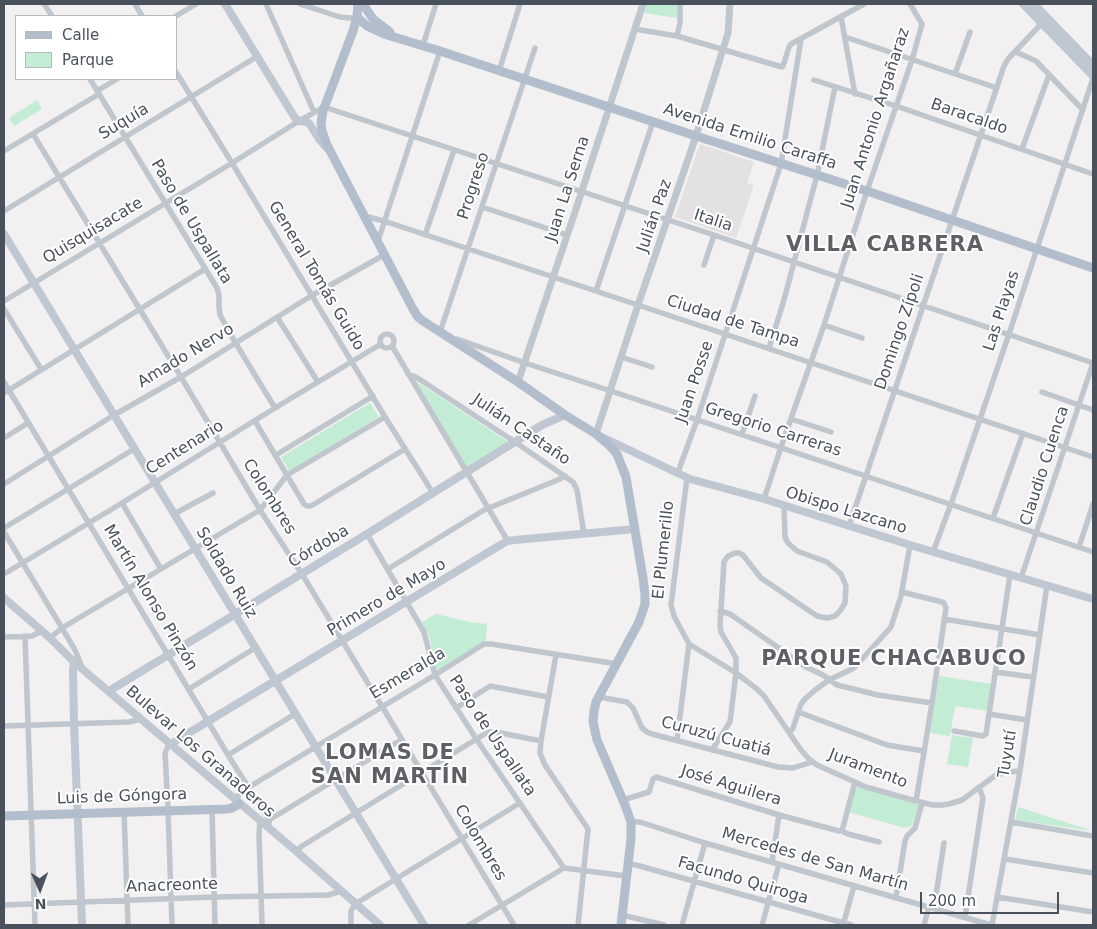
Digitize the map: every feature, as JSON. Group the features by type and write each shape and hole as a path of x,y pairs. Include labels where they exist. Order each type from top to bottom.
{"main road":[{"path":"224,4 296,118 311,126 333,155"},
{"path":"358,4 353,31 324,107 321,127 333,155 415,313 423,321 596,434 614,450 624,469 644,589 644,604 639,622 599,697 594,710 593,722 595,734 631,822 632,831 621,925"},
{"name":"Avenida Emilio Caraffa","path":"363,4 373,19 396,37"},
{"path":"1023,4 1045,20 1093,65"},
{"path":"1034,4 1045,20 1093,77"},
{"name":"Avenida Emilio Caraffa","path":"357,17 367,26 384,34 867,191 1093,268"},
{"path":"353,31 367,26"},
{"name":"Soldado Ruiz","path":"4,234 424,925"},
{"name":"Córdoba","path":"542,424 555,409"},
{"name":"Córdoba","path":"109,692 542,424 565,415"},
{"name":"Obispo Lazcano","path":"596,434 687,478 764,499 933,552 1093,599"},
{"path":"618,457 620,450 628,448"},
{"name":"Primero de Mayo","path":"170,744 507,541 635,529"},
{"name":"Bulevar Los Granaderos","path":"4,598 50,638 74,662 237,802 260,821 269,824 296,852 380,925"},
{"path":"74,662 74,724 82,925"},
{"name":"Luis de Góngora","path":"4,816 232,808 237,802"}],"street":[{"path":"45,4 51,15"},
{"path":"134,4 141,15"},
{"path":"178,15 196,4"},
{"path":"266,4 314,112"},
{"path":"300,4 344,18 357,17"},
{"path":"423,46 436,4"},
{"path":"499,71 520,4"},
{"name":"Juan La Serna","path":"518,382 582,192 642,4"},
{"path":"677,36 680,23 680,4"},
{"name":"Julián Paz","path":"596,434 696,136 729,27 730,4"},
{"path":"635,29 677,36 779,68 783,66 790,45 864,4"},
{"name":"Juan Antonio Argañaraz","path":"764,499 912,60 922,24 910,4"},
{"path":"841,17 855,94"},
{"name":"Domingo Zípoli","path":"849,526 1006,62 1045,20"},
{"path":"955,74 970,32"},
{"path":"845,37 997,88"},
{"name":"Juan Posse","path":"678,472 726,334 781,164 801,39"},
{"name":"Progreso","path":"443,334 468,249 535,48"},
{"path":"378,242 440,51"},
{"path":"1016,52 1036,61 1083,110"},
{"name":"Suquía","path":"4,211 258,56"},
{"name":"General Tomás Guido","path":"178,75 433,493"},
{"path":"1022,149 1049,75"},
{"name":"Las Playas","path":"933,552 1009,334 1093,77"},
{"name":"Paso de Uspallata","path":"91,80 217,288 220,299 219,312 275,408"},
{"path":"4,151 116,80"},
{"name":"Baracaldo","path":"814,80 896,106 1093,174"},
{"path":"769,348 784,300 817,175 835,87"},
{"name":"Quisquisacate","path":"4,301 324,107"},
{"name":"Italia","path":"324,107 714,235 1093,363"},
{"path":"596,292 653,122"},
{"name":"Colombres","path":"33,134 514,925"},
{"path":"425,235 454,150"},
{"path":"482,207 567,235"},
{"name":"Ciudad de Tampa","path":"364,215 1093,457"},
{"path":"704,265 714,235"},
{"name":"Amado Nervo","path":"4,484 311,296 384,255"},
{"path":"6,391 206,269"},
{"path":"4,309 41,369"},
{"path":"277,317 318,382"},
{"path":"824,325 862,338"},
{"name":"Gregorio Carreras","path":"443,334 524,363 1093,552"},
{"path":"392,346 385,348 381,344 380,340 382,337 392,336 394,340 392,346 507,541"},
{"name":"Centenario","path":"4,574 381,344"},
{"path":"622,357 652,367"},
{"name":"Claudio Cuenca","path":"1021,578 1093,363"},
{"name":"Julián Castaño","path":"408,374 416,377 573,482 577,490 584,534"},
{"name":"Martín Alonso Pinzón","path":"4,382 6,391 28,423 249,787 269,824"},
{"path":"1042,392 1093,410"},
{"path":"276,456 373,396"},
{"path":"742,434 755,396"},
{"path":"50,638 62,628 260,510 287,475 385,417"},
{"path":"791,418 831,432"},
{"path":"255,421 304,504 307,506 311,506 405,449"},
{"path":"4,438 28,423"},
{"path":"993,518 1023,433"},
{"path":"4,528 134,449"},
{"path":"388,570 488,508 565,476"},
{"name":"El Plumerillo","path":"687,478 672,605 674,616 689,644"},
{"path":"174,514 213,493"},
{"path":"122,503 161,569"},
{"path":"1079,547 1093,504"},
{"path":"712,750 730,722 736,673 736,658 720,628 724,562 728,556 739,553 746,558 761,578 822,618 830,618 838,614 846,600 845,581 840,574 827,562 797,551 788,543 785,536 784,506"},
{"path":"4,532 62,628 84,670"},
{"name":"Paso de Uspallata","path":"367,534 425,636 435,675 564,868"},
{"path":"790,732 801,704 805,699 829,680 854,668 893,624 902,592 910,545"},
{"path":"954,731 983,736 986,734 1010,575"},
{"name":"Tuyutí","path":"992,925 1020,771 1047,586"},
{"path":"896,897 905,841 915,828 924,751 946,608 942,602 902,592"},
{"path":"720,611 730,614 806,667 823,675 837,685 868,693 932,703"},
{"path":"944,619 1040,635"},
{"path":"4,637 35,635 42,632"},
{"path":"25,636 35,925"},
{"name":"Esmeralda","path":"237,802 249,787 484,644 611,663 616,666"},
{"path":"677,740 689,644"},
{"name":"Juramento","path":"689,644 736,673 761,693 801,750 812,762 875,790 933,805 949,804 962,800 996,775 1020,771"},
{"path":"188,689 255,648"},
{"path":"556,655 540,754 588,829 578,925"},
{"path":"996,672 1033,678"},
{"path":"456,708 490,686 548,697"},
{"name":"Curuzú Cuatiá","path":"599,697 627,702 633,708 642,728 647,732 778,767 793,768 812,762"},
{"path":"798,712 892,747 924,751"},
{"path":"228,755 295,714"},
{"path":"989,714 1027,720"},
{"path":"4,726 129,722 141,719"},
{"path":"296,852 302,846 356,812 492,732 541,741"},
{"path":"269,824 401,740"},
{"path":"170,744 165,753 172,925"},
{"name":"José Aguilera","path":"623,800 647,793 650,790 653,779 656,777 779,815 878,842"},
{"path":"842,831 856,782"},
{"path":"965,917 983,798 979,787"},
{"path":"351,925 350,914 355,904 520,803"},
{"path":"212,809 216,925"},
{"path":"124,811 128,925"},
{"path":"762,925 776,863 779,815"},
{"path":"260,821 262,925"},
{"name":"Mercedes de San Martín","path":"631,822 640,822 705,843 992,925"},
{"path":"1011,822 1093,836"},
{"path":"682,925 705,843"},
{"path":"924,925 931,908 944,843"},
{"path":"1005,859 1093,873"},
{"name":"Facundo Quiroga","path":"628,864 851,925"},
{"path":"470,925 564,868 626,876"},
{"path":"843,924 854,886"},
{"name":"Anacreonte","path":"4,906 328,895 341,891"},
{"path":"998,898 1093,912"},
{"path":"622,915 664,925"}],"shaded area":[{"path":"700,144 754,162 747,183 754,185 736,238 675,217"}],"green space":[{"path":"646,4 677,4 677,18 644,13"},
{"path":"37,100 42,109 14,126 9,118"},
{"path":"417,382 508,442 467,468"},
{"path":"370,403 379,417 289,471 281,457"},
{"path":"436,614 469,622 487,624 486,640 437,671 429,635 422,622"},
{"path":"939,676 992,684 989,711 955,706 950,736 930,733"},
{"path":"952,735 973,738 968,767 947,764"},
{"path":"856,785 919,805 911,826 905,828 848,812"},
{"path":"1018,807 1093,831 1015,820"}],"district":[{"name":"VILLA CABRERA","path":"885,246"},
{"name":"PARQUE CHACABUCO","path":"894,660"},
{"name":"LOMAS DE SAN MARTÍN","path":"390,766"}]}
